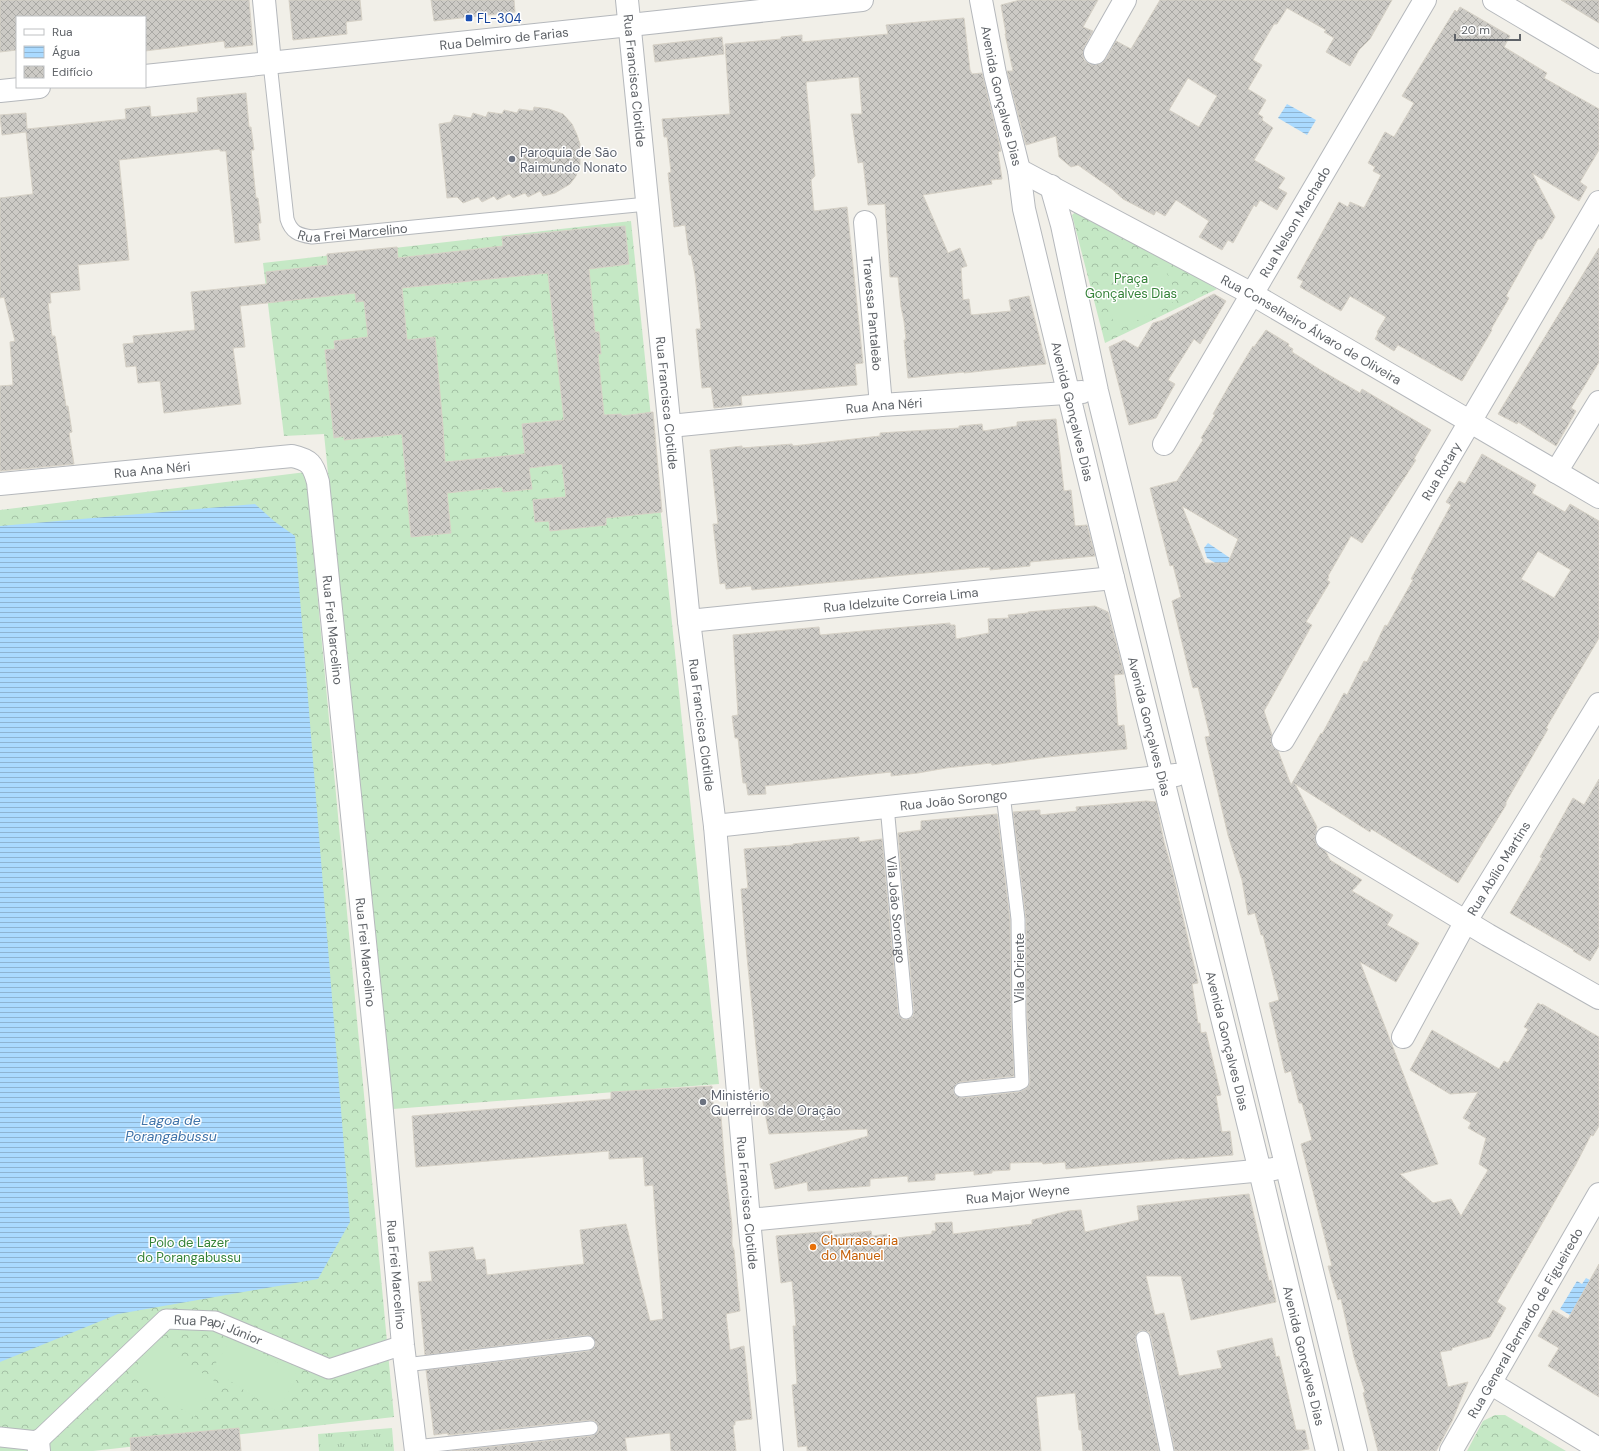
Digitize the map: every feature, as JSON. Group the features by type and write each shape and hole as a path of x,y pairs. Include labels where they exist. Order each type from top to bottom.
{"street":[{"name":"Rua Frei Marcelino","path":"264,0 270,63"},
{"name":"Rua Francisca Clotilde","path":"627,0 689,621 715,826 749,1220 772,1451"},
{"name":"Rua Delmiro de Farias","path":"146,76 862,0"},
{"name":"Avenida Gonçalves Dias","path":"981,0 995,74 1018,170 1024,209 1113,578 1260,1171 1327,1451"},
{"path":"1095,53 1125,0"},
{"name":"Rua Nelson Machado","path":"1164,444 1425,0"},
{"path":"1494,0 1599,62"},
{"path":"0,91 29,88"},
{"name":"Rua Conselheiro Álvaro de Oliveira","path":"1018,170 1051,186 1252,294 1599,497"},
{"name":"Avenida Gonçalves Dias","path":"1051,186 1062,225 1097,391 1192,774 1356,1451"},
{"name":"Rua Rotary","path":"1283,740 1599,202"},
{"name":"Travessa Pantaleão","path":"865,222 881,405"},
{"name":"Rua Ana Néri","path":"670,426 881,405 1097,391"},
{"path":"1556,472 1599,402"},
{"name":"Rua Ana Néri","path":"0,484 292,456 305,459"},
{"name":"Rua Frei Marcelino","path":"305,459 314,467 318,482 380,1088 404,1355 416,1449"},
{"name":"Rua Idelzuite Correia Lima","path":"689,621 1113,578"},
{"name":"Rua Abílio Martins","path":"1403,1037 1466,921 1599,704"},
{"name":"Rua João Sorongo","path":"715,826 1162,776 1192,774"},
{"path":"1327,838 1599,998"},
{"name":"Rua Major Weyne","path":"749,1220 1260,1171 1287,1167"},
{"name":"Rua General Bernardo de Figueiredo","path":"1451,1451 1599,1194"},
{"name":"Rua Papi Júnior","path":"0,1437 39,1446 166,1319 215,1321 329,1369 404,1355"},
{"path":"1490,1383 1599,1449"}],"lane":[{"name":"Rua Frei Marcelino","path":"270,63 287,219 290,227 296,233 301,235 312,237 647,204"},
{"name":"Vila Oriente","path":"961,1090 1018,1084 1022,1082 1019,1016 1018,919 1003,794"},
{"name":"Vila João Sorongo","path":"887,806 906,1012"},
{"path":"1143,1338 1167,1451"},
{"path":"404,1355 588,1343"},
{"path":"416,1449 591,1428"}],"green space":[{"name":"Praça Gonçalves Dias","path":"1080,208 1217,289 1105,343 1072,215"},
{"path":"631,221 719,1084 393,1109 324,434 284,436 263,263"},
{"path":"1162,263 1179,299 1118,330 1100,295"},
{"name":"Lagoa de Porangabussu","path":"306,472 394,1417 93,1451 0,1451 0,510"},
{"path":"234,1335 299,1376 276,1411 212,1369"},
{"path":"153,1341 216,1382 194,1417 130,1376"},
{"path":"1495,1415 1505,1415 1566,1451 1467,1451 1483,1421"},
{"path":"392,1428 394,1451 319,1451 318,1434"}],"water":[{"path":"1287,104 1316,120 1307,135 1278,118"},
{"name":"Lagoa de Porangabussu","path":"255,504 274,521 295,536 350,1222 318,1279 118,1314 0,1362 0,526"},
{"path":"1208,543 1233,560 1227,570 1207,558 1204,548"},
{"path":"1586,1278 1596,1283 1575,1318 1560,1309 1577,1281 1582,1284"}],"building":[{"path":"0,0 249,0 253,45 225,48 224,41 146,51 146,16 16,16 16,50 0,52"},
{"path":"289,0 360,0 362,20 346,22 347,34 293,40"},
{"path":"431,0 514,0 515,12 434,21"},
{"path":"1020,0 1098,0 1083,27 1093,31 1084,47 1084,60 1089,64 1095,65 1101,64 1106,59 1116,41 1131,49 1160,0 1392,0 1370,39 1359,50 1350,66 1326,52 1334,38 1324,32 1326,30 1287,8 1277,24 1274,24 1253,60 1262,65 1248,89 1266,100 1258,114 1263,117 1262,120 1273,128 1254,160 1285,178 1278,188 1287,193 1277,210 1260,200 1256,207 1254,205 1233,243 1228,240 1222,250 1199,237 1209,221 1176,200 1165,216 1156,211 1154,215 1123,199 1112,189 1078,165 1071,167 1059,157 1056,136 1026,145 1007,71 1013,71 1005,34 1001,5","holes":["1188,78 1217,96 1199,127 1169,110"]},
{"path":"1561,0 1599,0 1599,23"},
{"path":"1460,7 1510,36 1504,47 1547,73 1544,78 1599,109 1599,150 1580,182 1587,187 1579,201 1532,173 1555,217 1542,239 1538,239 1506,296 1509,298 1491,329 1492,330 1462,381 1398,345 1394,351 1375,339 1378,333 1377,332 1386,317 1350,296 1341,311 1300,287 1303,281 1297,278 1339,202 1348,207 1350,202 1364,208 1381,175 1373,171 1375,167 1368,163 1385,132 1394,137 1414,103 1402,96 1455,10 1457,12"},
{"path":"964,18 970,70 972,74 982,73 1001,151 998,152 1002,179 991,180 992,184 923,195 948,253 960,248 967,266 961,268 963,300 969,299 971,315 1011,311 1009,300 1029,296 1046,364 908,378 904,340 906,340 898,277 890,277 885,204 868,205 863,162 858,163 851,114 862,114 859,77 806,82 815,176 811,180 814,211 847,207 863,363 855,364 857,385 741,396 742,405 714,408 711,387 702,388 696,329 701,329 695,275 691,255 689,255 685,225 674,227 668,173 671,172 667,137 664,137 662,119 730,114 725,44 781,39 781,37 802,35 802,42 888,34 886,25"},
{"path":"722,37 724,54 655,62 653,45"},
{"path":"246,93 249,127 251,127 254,150 251,150 256,198 258,198 261,223 258,223 260,240 235,243 226,151 220,151 220,149 119,160 129,260 78,265 80,290 50,293 51,303 48,303 52,336 55,336 66,406 68,406 72,432 69,433 74,464 0,471 0,386 13,385 10,342 15,341 4,297 0,298 0,198 33,194 26,132 2,135 0,115 26,113 27,129 126,119 125,109 150,106 151,117 198,112 197,98"},
{"name":"Paroquia de São Raimundo Nonato","path":"534,107 549,109 563,114 572,124 580,144 580,164 576,176 570,184 555,193 543,196 540,191 528,197 525,193 513,198 509,194 497,200 494,196 482,202 478,197 463,203 457,197 447,198 439,124 451,122 454,115 471,118 473,113 486,117 488,112 502,114 504,110 517,113 519,109 533,111"},
{"path":"625,226 629,264 589,269 595,332 599,332 601,354 598,354 604,415 621,414 622,416 653,412 662,512 606,518 606,525 550,531 549,521 535,522 533,500 566,497 562,464 529,468 532,489 503,492 502,487 447,493 451,533 411,537 402,434 344,440 344,436 334,438 325,350 335,349 334,341 368,337 364,301 356,302 355,293 240,306 245,347 233,348 241,404 164,413 160,381 138,383 136,366 126,367 123,344 134,343 133,336 195,330 191,292 267,284 266,272 328,265 327,254 397,247 398,258 503,246 502,237","holes":["548,273 564,420 522,424 525,454 445,462 435,337 407,340 402,288"]},
{"path":"1599,248 1599,362 1571,408 1576,411 1556,446 1518,422 1517,424 1498,414"},
{"path":"1214,294 1226,301 1200,344 1194,339 1168,380 1175,384 1156,418 1129,425 1109,347 1124,340 1138,348 1153,323 1163,320"},
{"path":"1266,330 1289,344 1288,346 1293,349 1292,352 1322,371 1360,393 1362,389 1431,430 1414,459 1416,460 1362,543 1351,536 1328,576 1329,577 1327,580 1330,582 1306,622 1312,625 1264,711 1272,735 1272,746 1278,751 1291,785 1321,733 1322,734 1344,693 1347,695 1364,661 1367,662 1385,625 1387,626 1413,580 1411,579 1451,505 1446,502 1459,481 1465,484 1482,454 1536,485 1532,493 1565,512 1570,504 1599,521 1599,638 1546,728 1548,729 1506,802 1506,805 1458,883 1373,830 1371,829 1370,832 1295,784 1317,827 1315,837 1316,844 1326,852 1330,860 1362,880 1352,891 1393,915 1387,925 1419,943 1396,982 1360,962 1438,1164 1400,1174 1433,1203 1451,1199 1461,1216 1488,1170 1479,1164 1486,1138 1468,1128 1471,1123 1463,1118 1478,1092 1450,1094 1410,1070 1432,1030 1499,1069 1504,1061 1508,1063 1528,1029 1524,1027 1538,1003 1599,1037 1599,1126 1593,1136 1591,1135 1575,1166 1497,1302 1506,1308 1490,1337 1452,1348 1452,1350 1440,1352 1448,1387 1468,1382 1452,1421 1436,1451 1378,1451 1363,1393 1365,1392 1354,1357 1341,1299 1338,1300 1328,1266 1332,1266 1301,1144 1312,1140 1302,1103 1299,1103 1291,1071 1285,1073 1269,1003 1279,1000 1263,935 1261,935 1255,913 1248,915 1242,880 1228,835 1205,737 1210,736 1198,687 1193,688 1172,601 1181,597 1173,565 1170,566 1150,488 1177,481 1203,440 1201,438 1215,415 1213,414 1230,384 1253,346 1254,347","holes":["1182,506 1238,539 1228,563 1205,563","1538,551 1571,570 1554,598 1521,579"]},
{"path":"1056,419 1064,491 1071,490 1075,526 1087,525 1095,556 1030,562 1030,566 990,570 990,567 976,568 752,590 751,586 726,589 725,583 720,584 713,524 718,524 710,450 742,446 742,448 792,444 793,446 880,436 880,433 959,428 959,426 982,424 983,431 1017,426 1017,422"},
{"path":"1095,606 1108,612 1124,674 1114,675 1118,726 1124,725 1127,749 1048,757 992,765 991,763 946,768 891,776 891,772 765,786 766,794 748,795 746,783 743,783 738,738 735,738 732,716 738,715 733,635 819,627 820,635 950,623 950,625 955,625 956,639 989,633 988,619 1009,618 1008,615 1028,612"},
{"path":"1599,779 1599,946 1590,961 1573,951 1574,950 1510,913 1542,858 1540,857 1573,798 1584,805"},
{"path":"1146,801 1156,802 1164,842 1172,870 1198,983 1192,984 1198,1023 1200,1023 1201,1033 1206,1032 1221,1095 1216,1096 1222,1132 1230,1131 1233,1155 1066,1169 1065,1162 1043,1164 1042,1162 1010,1163 1010,1170 992,1171 992,1173 974,1175 974,1171 935,1174 935,1180 908,1182 908,1176 870,1179 870,1186 808,1191 807,1182 775,1189 770,1164 868,1136 867,1129 769,1134 760,1086 745,937 741,889 748,888 744,849 859,837 859,842 882,839 898,1013 902,1019 907,1020 913,1016 914,1011 898,833 921,830 921,821 997,814 1010,920 1011,1016 1014,1076 960,1082 956,1084 953,1090 955,1095 962,1098 1019,1092 1026,1089 1030,1082 1027,1016 1026,919 1013,812 1040,810 1040,815 1077,811 1076,807"},
{"path":"712,1086 714,1117 721,1116 725,1169 732,1225 732,1245 734,1250 740,1311 726,1314 730,1350 744,1346 752,1419 735,1421 735,1425 733,1425 736,1451 671,1451 670,1433 625,1438 627,1451 452,1451 592,1436 598,1432 599,1427 595,1421 590,1420 448,1435 448,1433 434,1435 426,1370 589,1351 595,1346 596,1342 591,1336 587,1335 425,1355 418,1282 432,1281 429,1252 473,1247 476,1260 485,1259 487,1275 584,1264 580,1230 626,1224 650,1321 663,1319 653,1185 645,1186 643,1157 609,1159 609,1151 416,1167 412,1116 611,1099 611,1092"},
{"path":"1249,1194 1269,1281 1271,1280 1276,1302 1191,1320 1181,1276 1146,1276 1155,1315 1164,1313 1179,1376 1222,1368 1217,1351 1272,1338 1276,1357 1279,1356 1296,1430 1305,1430 1309,1449 1296,1451 1175,1451 1151,1336 1149,1332 1142,1330 1137,1332 1135,1340 1159,1451 1083,1451 1075,1393 1036,1397 1041,1451 807,1451 807,1446 798,1447 792,1385 797,1384 793,1326 796,1326 792,1281 781,1283 776,1236 832,1231 832,1235 871,1231 872,1236 887,1234 888,1239 932,1234 932,1231 936,1231 935,1223 952,1222 953,1234 1032,1224 1032,1220 1068,1211 1081,1210 1085,1232 1139,1220 1137,1206"},
{"path":"1599,1264 1599,1397 1548,1366 1559,1348 1538,1336 1553,1310 1568,1319"},
{"path":"239,1428 241,1451 131,1451 130,1438"}],"place":[{"name":"FL-304","path":"469,18"},
{"name":"Paroquia de São Raimundo Nonato","path":"512,159"},
{"name":"Ministério Guerreiros de Oração","path":"703,1102"},
{"name":"Churrascaria do Manuel","path":"813,1247"}],"park label":[{"name":"Polo de Lazer do Porangabussu","path":"189,1250"}]}
